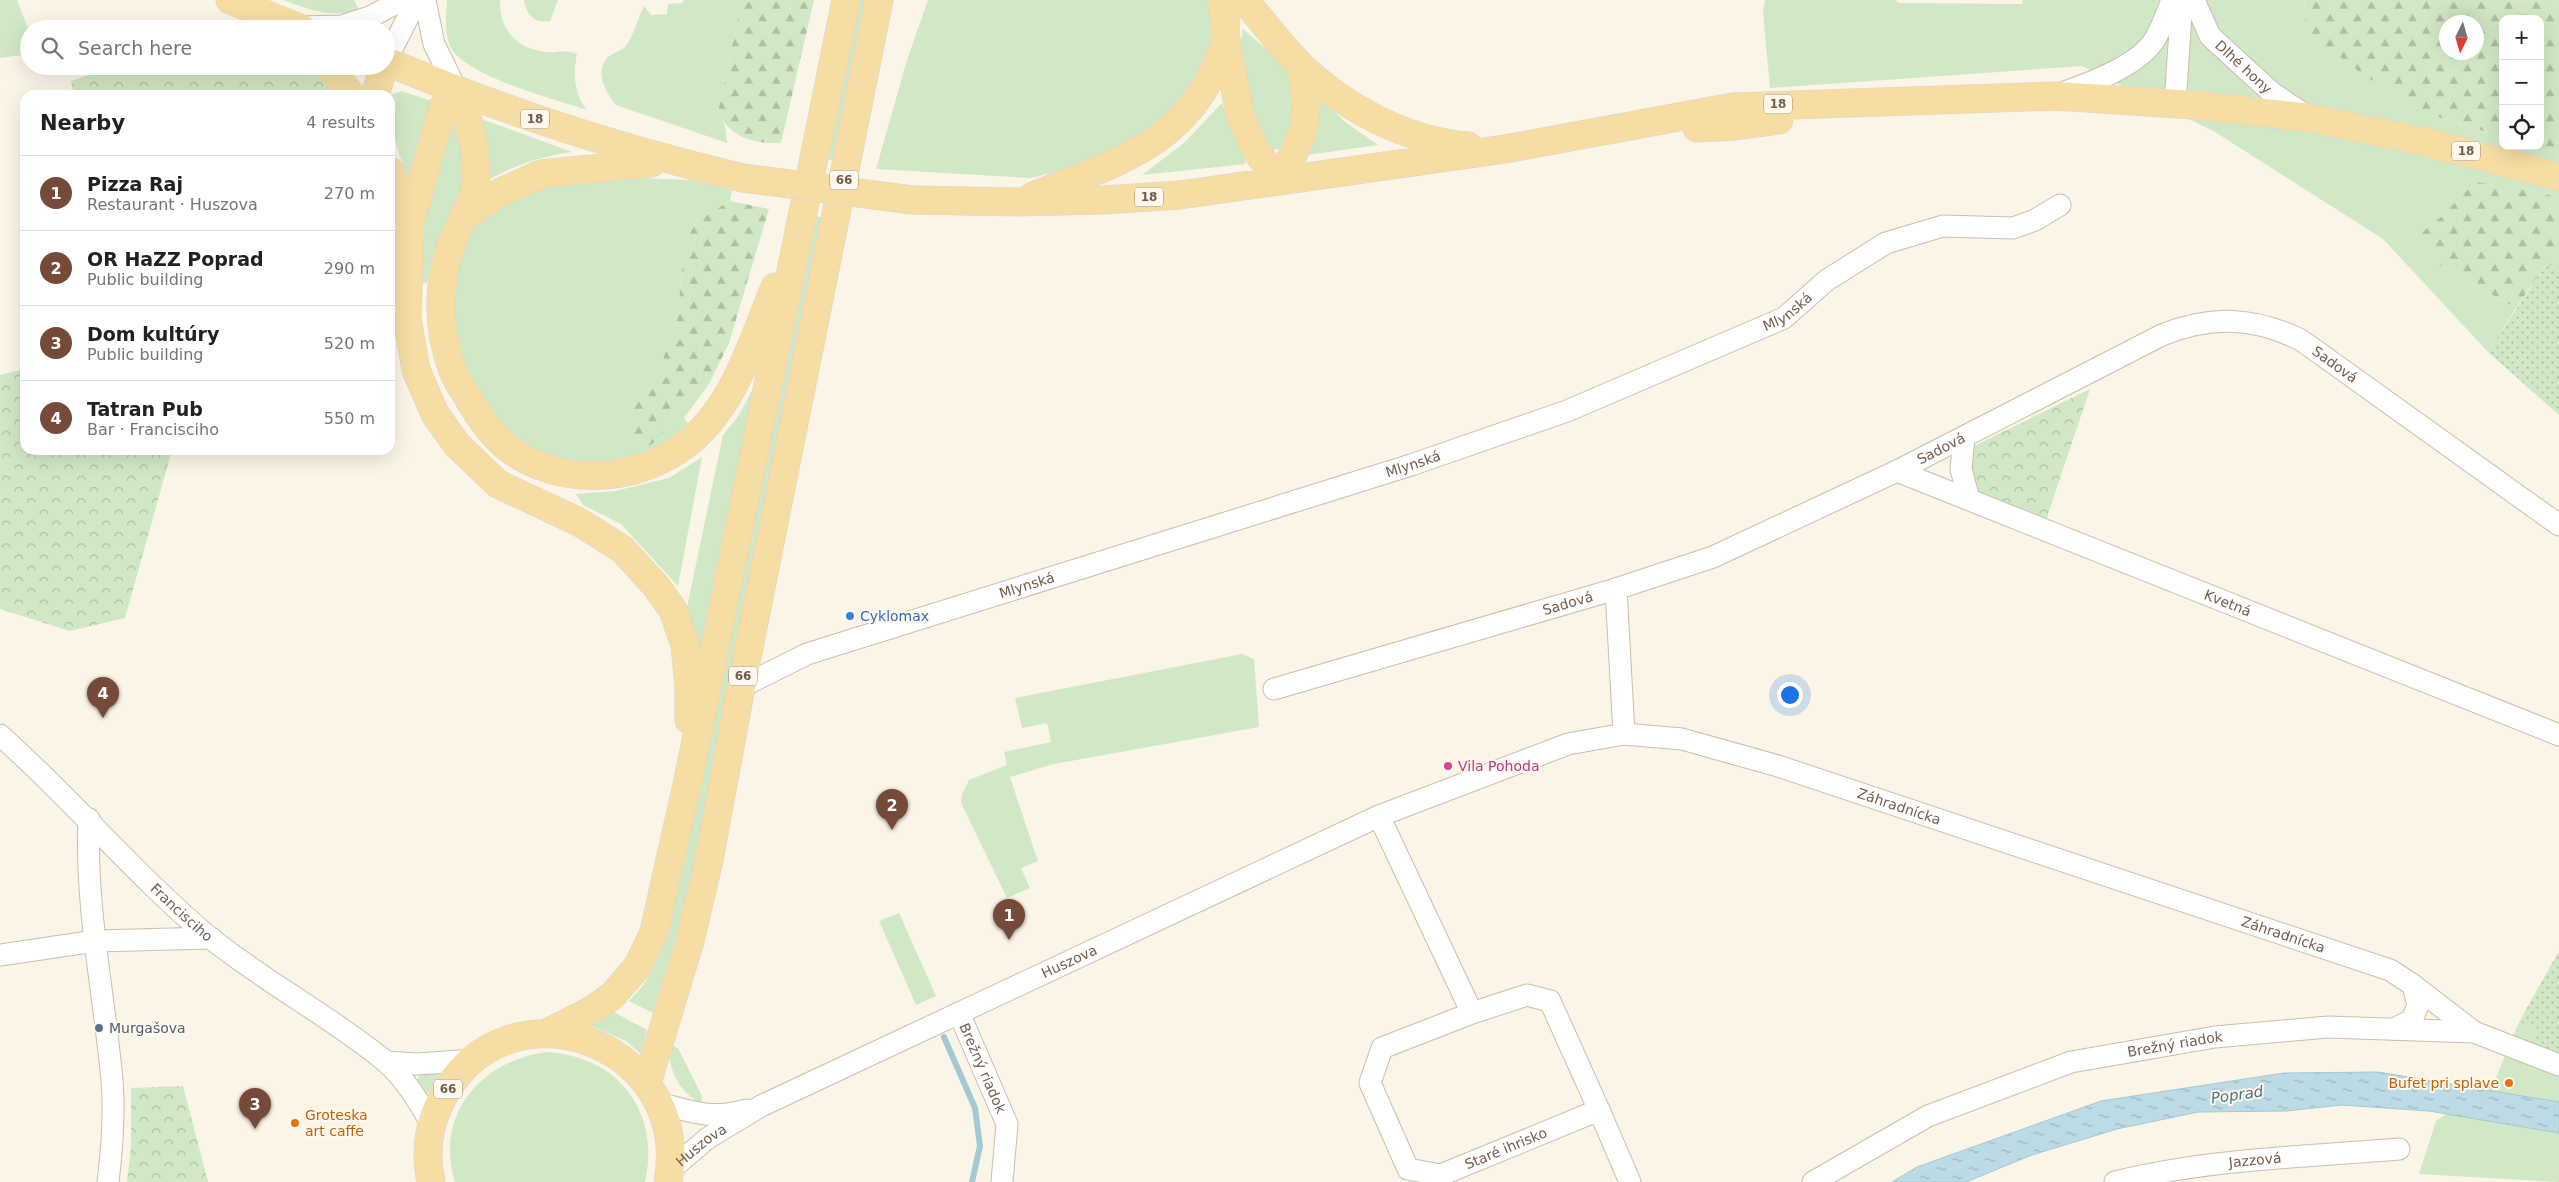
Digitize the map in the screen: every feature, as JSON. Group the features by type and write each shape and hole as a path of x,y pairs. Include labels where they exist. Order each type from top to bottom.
{"main road":[{"path":"230,0 279,20"},
{"name":"66","path":"544,1034 594,1009 613,996 638,966 654,932 688,780 846,0"},
{"name":"66","path":"653,1093 709,860 741,687 879,0"},
{"path":"861,94 898,0"},
{"path":"1221,0 1226,40 1245,127 1255,149 1278,181 1298,148 1306,126 1307,105 1299,64"},
{"path":"1244,0 1299,64 1333,91 1366,113 1402,132 1449,145 1505,150"},
{"path":"1018,202 1129,158 1159,138 1189,110 1208,86 1218,65 1226,40"},
{"name":"18","path":"395,65 457,92 614,145 673,162 743,178 912,200 1018,202 1140,198 1505,150 1611,130 1735,126 1946,98 2056,96 2175,104 2310,118 2430,143 2559,177"},
{"path":"337,75 347,90"},
{"path":"377,90 381,75"},
{"path":"688,780 689,687 685,645 673,610 656,586 622,549 579,522 498,484 456,445 435,414 416,370 407,319 410,223 443,107 457,92 467,114 475,150 476,182 466,215 456,233 441,280 441,326 453,372 475,411 507,448 546,469 589,476 623,474 662,460 689,442 704,426 725,400 734,383 799,228"},
{"path":"466,215 501,192 541,174 603,166 673,162"},
{"path":"395,184 410,223"},
{"name":"66","path":"429,1180 428,1150 432,1125 443,1095 474,1060 508,1041 544,1034 571,1036 596,1043 624,1060 653,1093 667,1124 670,1147 669,1176"}],"street":[{"path":"361,20 402,0"},
{"path":"395,43 417,0"},
{"path":"425,0 434,44 457,92"},
{"path":"2056,96 2094,82 2128,64 2155,40 2172,0"},
{"path":"2175,104 2182,0"},
{"name":"Dlhé hony","path":"2194,0 2210,36 2271,92 2310,118"},
{"name":"Mlynská","path":"741,687 807,654 1411,465 1567,411 1784,318 1827,280 1886,243 1944,226 2013,228 2035,220 2060,205"},
{"name":"Sadová","path":"1274,689 1616,589 1713,557 1964,438 2171,331 2201,322 2242,320 2264,325 2301,340 2559,525"},
{"path":"1964,438 1961,469 1970,499"},
{"name":"Kvetná","path":"1897,471 2559,735"},
{"path":"1616,589 1624,734"},
{"name":"Francisciho","path":"0,734 89,819 172,904 211,938 386,1062 416,1096 432,1125"},
{"name":"Záhradnícka","path":"1379,816 1568,744 1624,734 1682,739 1778,766 2390,970 2413,984 2474,1032"},
{"path":"1379,816 1472,1012"},
{"name":"Huszova","path":"669,1176 708,1138 761,1106 1379,816"},
{"path":"89,819 88,843 95,941 112,1082 112,1149 108,1182"},
{"path":"0,956 95,941 211,938"},
{"path":"2394,1029 2412,1020 2418,1005 2413,984"},
{"name":"Staré ihrisko","path":"1527,995 1550,1002 1599,1110 1441,1175 1408,1170 1370,1083 1382,1048 1472,1012 1527,995"},
{"name":"Brežný riadok","path":"959,1013 1007,1124 1002,1182"},
{"name":"Brežný riadok","path":"1813,1182 1928,1116 2071,1062 2215,1037 2328,1027 2474,1032 2559,1065"},
{"path":"386,1062 417,1064 474,1060"},
{"name":"Huszova","path":"653,1093 708,1116 730,1115 761,1106"},
{"path":"1599,1110 1630,1182"},
{"name":"Jazzová","path":"2114,1182 2204,1165 2399,1149"}],"green space":[{"path":"0,0 17,0 25,20 20,20 20,55 0,58"},
{"path":"283,0 354,0 359,10 339,13 321,12"},
{"path":"447,0 500,0 500,11 506,29 518,42 536,50 577,54 575,69 577,91 587,110 511,85 472,67 458,57 450,46 447,35"},
{"path":"524,0 558,0 550,21 544,22 535,19 529,14"},
{"path":"684,0 742,0 718,112 725,126 727,143 616,105 603,83 602,71 606,59 626,46 644,6 651,15 667,14 668,4 682,3"},
{"path":"742,0 814,0 781,143 762,142 744,138 729,128 718,112"},
{"path":"856,0 868,0 836,161 824,159"},
{"path":"928,0 1209,0 1212,29 1210,64 1160,125 1078,167 1030,178 876,169 907,60"},
{"path":"1765,0 1896,0 1898,3 2022,4 2023,0 2304,0 2306,30 2431,115 2499,136 2499,150 2544,149 2559,153 2559,198 2531,190 2442,216 2419,236 2436,263 2516,308 2488,352 2383,239 2215,132 2082,66 1770,88 1763,13"},
{"path":"2304,0 2559,0 2559,153 2544,149 2544,15 2499,15 2499,136 2431,115 2362,74 2306,30"},
{"path":"1243,29 1284,64 1296,88 1287,148 1267,151 1256,136 1239,51"},
{"path":"88,75 320,75 329,90 73,90 71,81"},
{"path":"402,91 432,101 409,184 395,141 395,93"},
{"path":"1316,94 1344,121 1378,145 1307,155"},
{"path":"1222,103 1246,164 1142,175 1184,143"},
{"path":"452,115 459,129 467,174 433,255 427,283 421,283 425,216"},
{"path":"479,118 572,152 529,162 488,180"},
{"path":"577,176 694,180 732,190 730,201 697,221 685,242 677,320 658,373 634,407 661,438 674,406 709,384 684,418 690,426 655,449 620,461 584,463 550,455 520,439 493,414 473,382 459,343 454,309 456,276 466,243 482,216 490,209 558,178"},
{"path":"2475,182 2531,190 2559,198 2559,269 2546,264 2516,308 2436,263 2418,236 2442,216"},
{"path":"730,201 769,209 729,343 709,384 674,406 661,438 639,452 629,443 634,407 658,373 677,320 685,242 697,221"},
{"path":"814,216 824,218 687,903 653,1013 629,1001 642,987 651,972 666,938"},
{"path":"2546,264 2559,269 2559,415 2488,352"},
{"path":"20,370 20,455 171,455 125,618 70,631 0,609 0,375"},
{"path":"756,384 699,671 686,612 723,435 737,418"},
{"path":"2090,389 2046,520 1982,498 1969,475 1972,447"},
{"path":"702,457 678,586 621,524 583,505 576,494 615,491 669,478"},
{"path":"1242,654 1254,659 1259,727 1054,764 1010,777 1038,861 1021,868 1030,888 1007,898 961,803 962,794 969,780 1007,765 1004,752 1051,742 1047,723 1022,728 1015,698"},
{"path":"899,913 936,996 916,1005 879,921"},
{"path":"2559,951 2559,1057 2532,1047 2539,1031 2519,1022"},
{"path":"614,1012 647,1030 641,1054 626,1041 589,1025"},
{"path":"2519,1022 2540,1031 2559,1057 2559,1182 2419,1174 2436,1121 2495,1080"},
{"path":"669,1044 678,1048 702,1096 701,1104 686,1092 676,1078 670,1062"},
{"path":"546,1052 572,1056 594,1064 613,1076 628,1092 640,1111 646,1132 648,1156 645,1182 455,1182 450,1158 451,1135 457,1114 468,1095 483,1079 501,1067 523,1057"},
{"path":"444,1067 426,1096 416,1082 423,1069"},
{"path":"183,1086 208,1182 127,1182 131,1146 131,1088"}],"water":[{"name":"Poprad","path":"2378,1072 2559,1102 2559,1133 2429,1111 2342,1105 2286,1111 2198,1112 2117,1129 2032,1155 1966,1182 1892,1182 1917,1167 2101,1101 2284,1073"}],"waterway":[{"path":"944,1037 975,1108 980,1146 972,1182"}],"place":[{"name":"Cyklomax","path":"850,616"},
{"name":"Tatran Pub","path":"103,718"},
{"name":"Vila Pohoda","path":"1448,766"},
{"name":"OR HaZZ Poprad","path":"892,830"},
{"name":"Pizza Raj","path":"1009,940"},
{"name":"Murgašova","path":"99,1028"},
{"name":"Bufet pri splave","path":"2509,1083"},
{"name":"Groteska art caffe","path":"295,1123"},
{"name":"Dom kultúry","path":"255,1129"}]}
